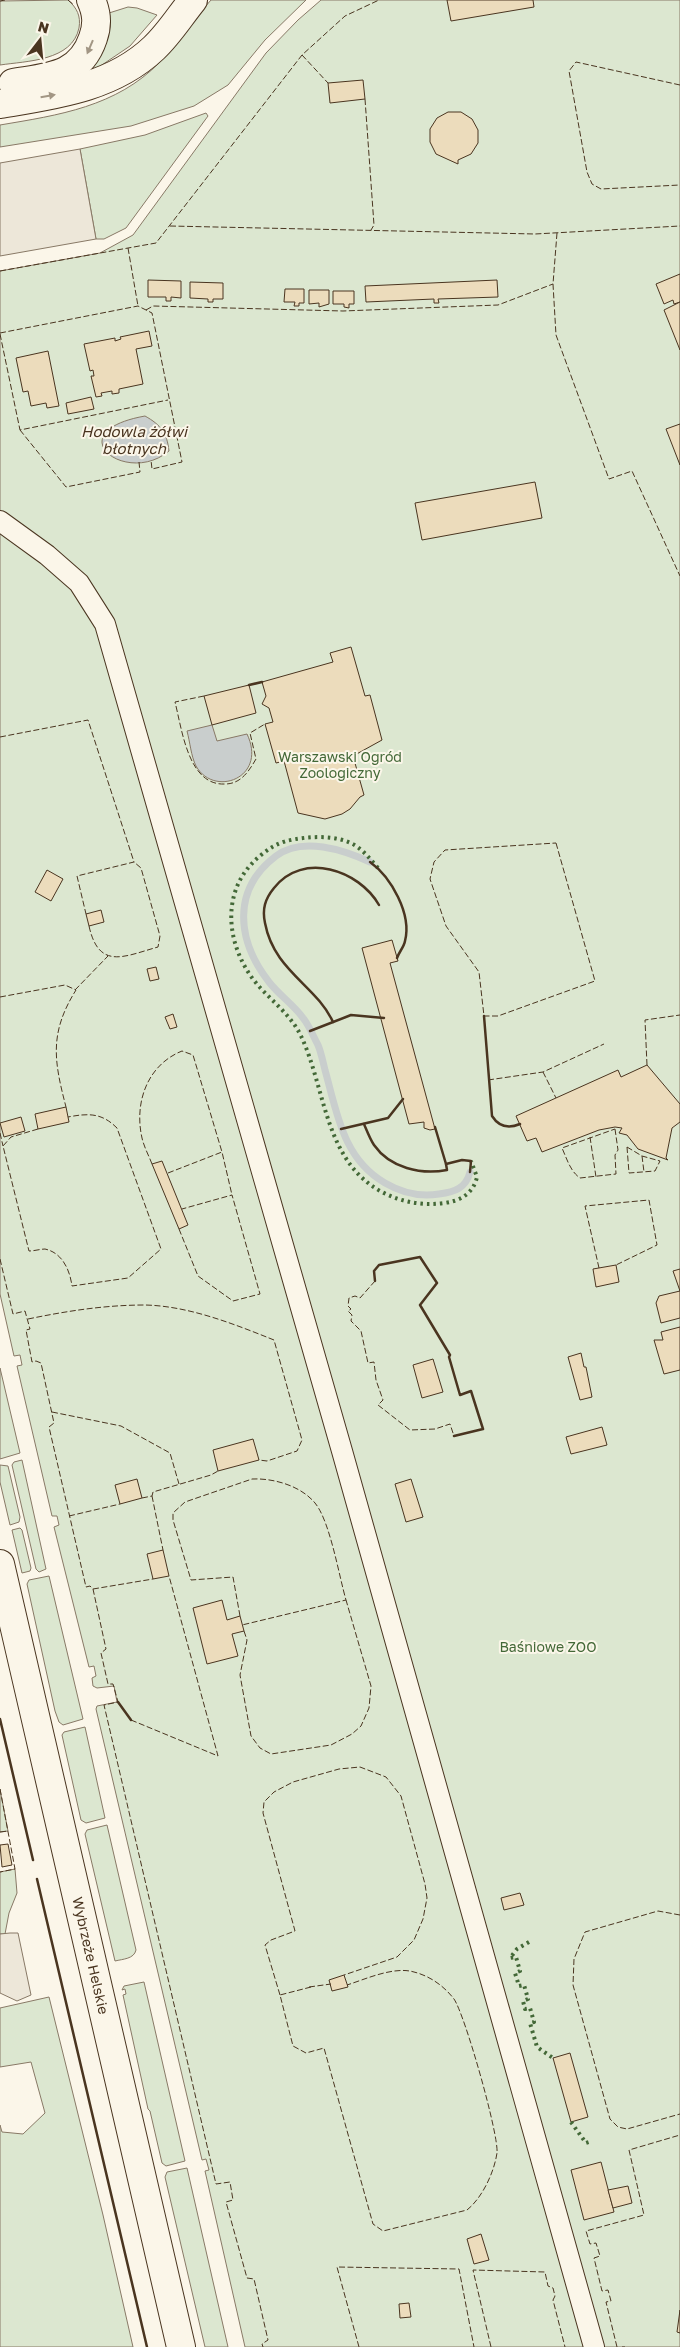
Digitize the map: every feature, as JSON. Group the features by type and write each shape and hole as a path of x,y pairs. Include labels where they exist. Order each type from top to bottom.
{"main road":[{"path":"0,85 60,73 80,63 85,57 95,34 97,21 91,0"},
{"path":"0,104 82,88 120,73 155,48 193,0"},
{"name":"Wybrzeże Helskie","path":"0,1564 181,2347"}],"street":[{"path":"0,521 47,554 79,584 105,624 342,1451 594,2347"}],"green space":[{"path":"68,0 78,12 79,28 75,39 68,47 47,57 0,65 0,1"},
{"path":"211,0 306,0 265,40 228,85 194,106 131,126 0,147 0,125 65,113 86,107 125,89 143,77 167,55"},
{"name":"Warszawski Ogród Zoologiczny","path":"321,0 680,0 680,2347 245,2347 205,2171 209,2170 206,2159 202,2160 96,1709 97,1706 117,1702 114,1686 97,1688 93,1686 92,1678 96,1676 94,1666 89,1667 54,1527 59,1525 57,1516 52,1516 17,1366 22,1365 20,1355 14,1356 0,1294 0,271 100,253 133,235 266,53 298,20"},
{"path":"128,7 157,15 130,46 93,71 0,92 96,61 103,50 107,38 109,13"},
{"path":"206,113 208,116 126,228 104,239 96,239 80,149 145,135"},
{"path":"0,1368 20,1453 0,1459"},
{"path":"22,1460 46,1569 39,1572 36,1569 12,1465 14,1462"},
{"path":"0,1465 8,1466 20,1517 19,1522 10,1525 0,1482"},
{"path":"20,1528 31,1568 30,1571 22,1573 12,1530"},
{"path":"49,1576 83,1719 63,1725 59,1722 55,1711 27,1584 29,1580"},
{"path":"85,1727 105,1818 86,1823 81,1820 62,1735 64,1732"},
{"path":"0,1789 8,1831 0,1832"},
{"path":"107,1825 136,1950 131,1957 115,1961 85,1834 87,1830"},
{"path":"15,1869 17,1893 9,1913 5,1934 0,1934 0,1872"},
{"path":"144,1982 185,2161 166,2166 162,2163 148,2109 123,1995 126,1994 125,1989 122,1990 124,1986"},
{"path":"49,1997 103,2215 133,2347 0,2347 0,2125 2,2132 23,2134 45,2113 31,2062 0,2067 0,2008"},
{"path":"187,2168 228,2347 205,2347 165,2177 167,2172"}],"shaded area":[{"path":"80,149 96,239 0,256 0,163"},
{"path":"18,1933 31,1995 17,2001 0,1993 0,1934"}],"water":[{"name":"Hodowla żółwi błotnych","path":"145,416 165,434 169,451 152,460 135,463 119,460 108,453 102,444 105,433 119,424"},
{"path":"212,725 217,741 247,734 252,749 250,762 245,772 226,782 215,781 204,776 196,766 192,753 187,731"}],"building":[{"path":"447,0 533,0 534,7 451,21"},
{"path":"363,80 365,99 330,103 328,83"},
{"path":"448,112 461,112 472,119 478,130 478,143 471,154 458,160 458,164 436,154 430,142 430,129 437,118"},
{"path":"680,274 680,302 674,304 673,300 664,304 656,284"},
{"path":"148,280 181,281 181,298 171,297 171,301 166,301 166,297 148,297"},
{"path":"497,280 498,297 438,299 439,303 434,303 434,299 366,302 365,286"},
{"path":"190,282 223,283 223,299 213,299 213,302 208,302 208,299 190,298"},
{"path":"285,289 304,289 304,303 294,306 295,302 284,302"},
{"path":"309,290 329,290 329,304 319,307 319,303 309,304"},
{"path":"333,291 354,291 354,304 349,304 349,308 344,307 344,304 333,304"},
{"path":"680,302 680,350 664,310"},
{"path":"149,331 152,346 136,349 143,384 119,389 119,393 112,394 112,391 101,393 102,396 96,397 91,376 94,376 93,370 90,371 84,344 115,338 115,341 121,339 120,337"},
{"path":"48,351 59,406 47,408 46,403 31,406 28,391 23,392 16,358"},
{"path":"91,397 94,409 68,414 66,403"},
{"path":"680,424 680,465 666,429"},
{"path":"535,482 542,518 422,540 415,503"},
{"path":"351,647 365,696 370,695 382,740 353,756 364,795 350,809 342,814 325,819 298,813 284,761 276,763 265,724 273,722 269,708 262,704 266,696 262,682 333,662 330,653"},
{"path":"249,685 256,713 212,725 204,696"},
{"path":"47,870 63,879 51,901 35,892"},
{"path":"101,910 104,922 89,926 86,914"},
{"path":"392,940 398,961 390,963 435,1129 424,1128 424,1122 409,1124 362,948"},
{"path":"156,967 159,979 150,981 147,969"},
{"path":"173,1014 177,1027 170,1029 165,1017"},
{"path":"647,1065 680,1104 680,1122 672,1128 666,1158 668,1160 638,1149 627,1135 619,1133 622,1128 615,1127 599,1130 542,1152 536,1138 527,1141 516,1116 618,1070 621,1077"},
{"path":"66,1107 69,1122 38,1129 35,1114"},
{"path":"21,1117 25,1131 4,1137 0,1123"},
{"path":"162,1161 188,1225 179,1229 152,1164"},
{"path":"616,1265 619,1282 596,1287 593,1269"},
{"path":"680,1269 680,1291 673,1271"},
{"path":"680,1291 680,1318 661,1323 656,1303 659,1296"},
{"path":"680,1327 680,1370 664,1374 654,1340 663,1340 661,1332"},
{"path":"581,1353 592,1397 580,1400 568,1357"},
{"path":"433,1359 443,1392 422,1398 413,1365"},
{"path":"602,1427 607,1445 571,1454 566,1437"},
{"path":"253,1439 259,1460 218,1471 213,1450"},
{"path":"137,1479 142,1498 120,1504 115,1485"},
{"path":"411,1479 423,1517 406,1522 395,1484"},
{"path":"163,1550 169,1576 153,1579 147,1554"},
{"path":"222,1600 227,1620 240,1616 244,1631 232,1634 238,1656 207,1664 193,1608"},
{"path":"8,1844 12,1865 2,1867 0,1845"},
{"path":"520,1893 524,1905 504,1910 501,1898"},
{"path":"344,1975 348,1987 332,1991 329,1980"},
{"path":"570,2053 588,2117 571,2122 553,2058"},
{"path":"601,2162 614,2212 584,2220 571,2170"},
{"path":"628,2186 632,2203 613,2208 608,2190"},
{"path":"481,2234 489,2260 474,2264 467,2239"},
{"path":"409,2303 411,2317 400,2318 399,2304"},
{"path":"680,2310 680,2333 677,2332"}],"waterway":[{"path":"370,862 348,853 310,846 286,850 276,856 261,869 251,884 246,900 244,916 245,933 250,950 269,982 291,1004 309,1027 320,1051 344,1134 351,1148 371,1173 398,1189 411,1193 432,1195 459,1188 466,1182 470,1172"}],"hedge":[{"path":"378,868 359,848 340,839 322,837 303,838 275,845 263,853 248,868 239,882 231,912 235,944 241,960 250,975 290,1019 301,1036 337,1143 348,1162 363,1179 382,1192 404,1201 428,1204 444,1203 465,1196 472,1188 477,1177 471,1161"},
{"path":"529,1942 517,1949 510,1958 516,1957 520,1971 515,1973 519,1986 524,1985 528,1999 523,2001 525,2009 530,2008 534,2022 530,2023 537,2047 553,2058"},
{"path":"571,2122 586,2143 592,2141"}],"fence":[{"path":"0,1 5,0"},
{"path":"68,0 74,5"},
{"path":"0,271 156,243 302,55 345,16 379,0"},
{"path":"302,55 328,83"},
{"path":"680,85 576,62 569,71 587,172 592,184 601,189 680,185"},
{"path":"365,99 374,225 371,230"},
{"path":"170,226 535,234 680,226"},
{"path":"557,233 553,284 556,335 609,479 632,471 680,576"},
{"path":"128,248 138,306"},
{"path":"146,310 153,306 343,311 498,305 553,284"},
{"path":"0,333 138,306 152,313 182,462 152,469 151,460"},
{"path":"0,334 20,430 168,400"},
{"path":"20,430 66,487 140,472 139,462"},
{"path":"204,696 175,702 189,754 203,776 213,782 225,784 236,782 247,772 256,759 250,733 265,724"},
{"path":"0,737 88,720 134,862 77,876 86,914"},
{"path":"556,843 595,981 498,1016 484,1016 479,972 446,926 430,879 434,862 445,850 556,843"},
{"path":"89,926 93,940 99,950 107,955 115,957 124,956 158,947 160,936 141,868 134,862"},
{"path":"75,990 108,956 106,954"},
{"path":"0,997 65,985 76,990 61,1020 56,1047 59,1075 66,1107"},
{"path":"647,1065 645,1020 680,1015"},
{"path":"488,1080 543,1072 604,1044"},
{"path":"152,1164 142,1138 140,1125 142,1099 152,1075 170,1057 182,1051 193,1055 222,1152"},
{"path":"543,1072 556,1098"},
{"path":"38,1129 11,1137 3,1146 29,1251 45,1249 57,1254 67,1269 72,1286 128,1278 161,1249 117,1128 106,1119 95,1115 68,1117"},
{"path":"615,1129 618,1150 615,1155 616,1174 580,1178 571,1168 562,1148 615,1129"},
{"path":"0,1133 3,1146"},
{"path":"590,1137 596,1177"},
{"path":"627,1147 642,1156 660,1161 655,1171 629,1173 627,1147"},
{"path":"168,1173 222,1152 232,1195"},
{"path":"642,1156 644,1172"},
{"path":"179,1229 198,1276 233,1301 260,1294 232,1195 182,1209"},
{"path":"599,1268 585,1206 649,1200 657,1245 616,1265"},
{"path":"0,1259 13,1314 25,1311 30,1329 26,1330 32,1362 41,1363 54,1423 49,1427 86,1587 90,1586 93,1589 106,1649 101,1653 108,1684 113,1684 118,1702 104,1705 216,2184 230,2182 233,2200 226,2202 247,2278 254,2279 268,2340 262,2344 263,2347"},
{"path":"375,1281 360,1298 355,1296 349,1298 348,1306 351,1309 348,1311 352,1315 351,1321 361,1331 368,1363 374,1362 376,1380 383,1400 378,1405 410,1430 435,1429 450,1424 454,1436"},
{"path":"28,1319 101,1307 130,1305 162,1306 195,1312 274,1340 302,1440 297,1451 267,1461 259,1460"},
{"path":"52,1412 121,1426 170,1453 179,1484"},
{"path":"142,1498 152,1496 153,1492 211,1475 218,1471"},
{"path":"240,1616 233,1577 191,1580 173,1520 173,1513 185,1502 252,1479 286,1484 309,1497 320,1511 330,1535 346,1600 242,1625"},
{"path":"152,1496 163,1550"},
{"path":"69,1516 120,1504"},
{"path":"131,1720 218,1756 169,1576"},
{"path":"93,1589 153,1579"},
{"path":"244,1631 247,1640 240,1675 251,1736 260,1748 271,1754 331,1745 352,1734 361,1726 369,1708 371,1686 346,1600"},
{"path":"280,1995 265,1945 271,1940 295,1931 263,1813 264,1802 274,1792 293,1782 339,1769 360,1767 386,1777 401,1796 425,1884 427,1898 423,1919 414,1940 397,1957 344,1975"},
{"path":"0,1789 15,1869 0,1872"},
{"path":"0,1832 8,1831"},
{"path":"680,1915 658,1911 585,1932 574,1959 573,1985 610,2119 618,2127 627,2129 680,2114"},
{"path":"311,1987 280,1995 293,2046 306,2053 324,2048 373,2224 383,2231 467,2210 478,2199 486,2184 493,2169 497,2153 493,2124 480,2075 466,2027 454,1999 446,1990 431,1979 414,1972 389,1972 347,1985"},
{"path":"309,1987 331,1984"},
{"path":"617,2347 606,2302 611,2301 608,2290 602,2291 594,2258 600,2256 596,2243 590,2244 586,2231 644,2215 629,2150 680,2135"},
{"path":"359,2347 337,2267 459,2269 474,2347"},
{"path":"491,2347 473,2270 545,2272 548,2286 553,2288 555,2296 553,2300 565,2347"}],"wall":[{"path":"249,685 262,682"},
{"path":"370,862 392,886 403,908 406,930 404,943 397,958"},
{"path":"333,1022 326,1009 277,954 265,923 264,909 266,900 274,888 286,877 300,870 315,868 330,869 345,874 358,882 379,905"},
{"path":"310,1031 351,1015 384,1018"},
{"path":"484,1016 492,1116 498,1123 504,1126 520,1124"},
{"path":"341,1129 388,1118 403,1099"},
{"path":"364,1124 374,1145 388,1159 397,1164 407,1168 427,1171 447,1170 446,1164"},
{"path":"435,1127 446,1164 462,1160 471,1161 470,1172"},
{"path":"375,1281 374,1271 379,1265 420,1257 437,1283 420,1305 450,1355 460,1395 471,1391 483,1429 454,1436"},
{"path":"118,1702 131,1720"},
{"path":"0,1719 33,1860"},
{"path":"37,1879 147,2347"}],"park label":[{"name":"Baśniowe ZOO","path":"548,1647"}]}
